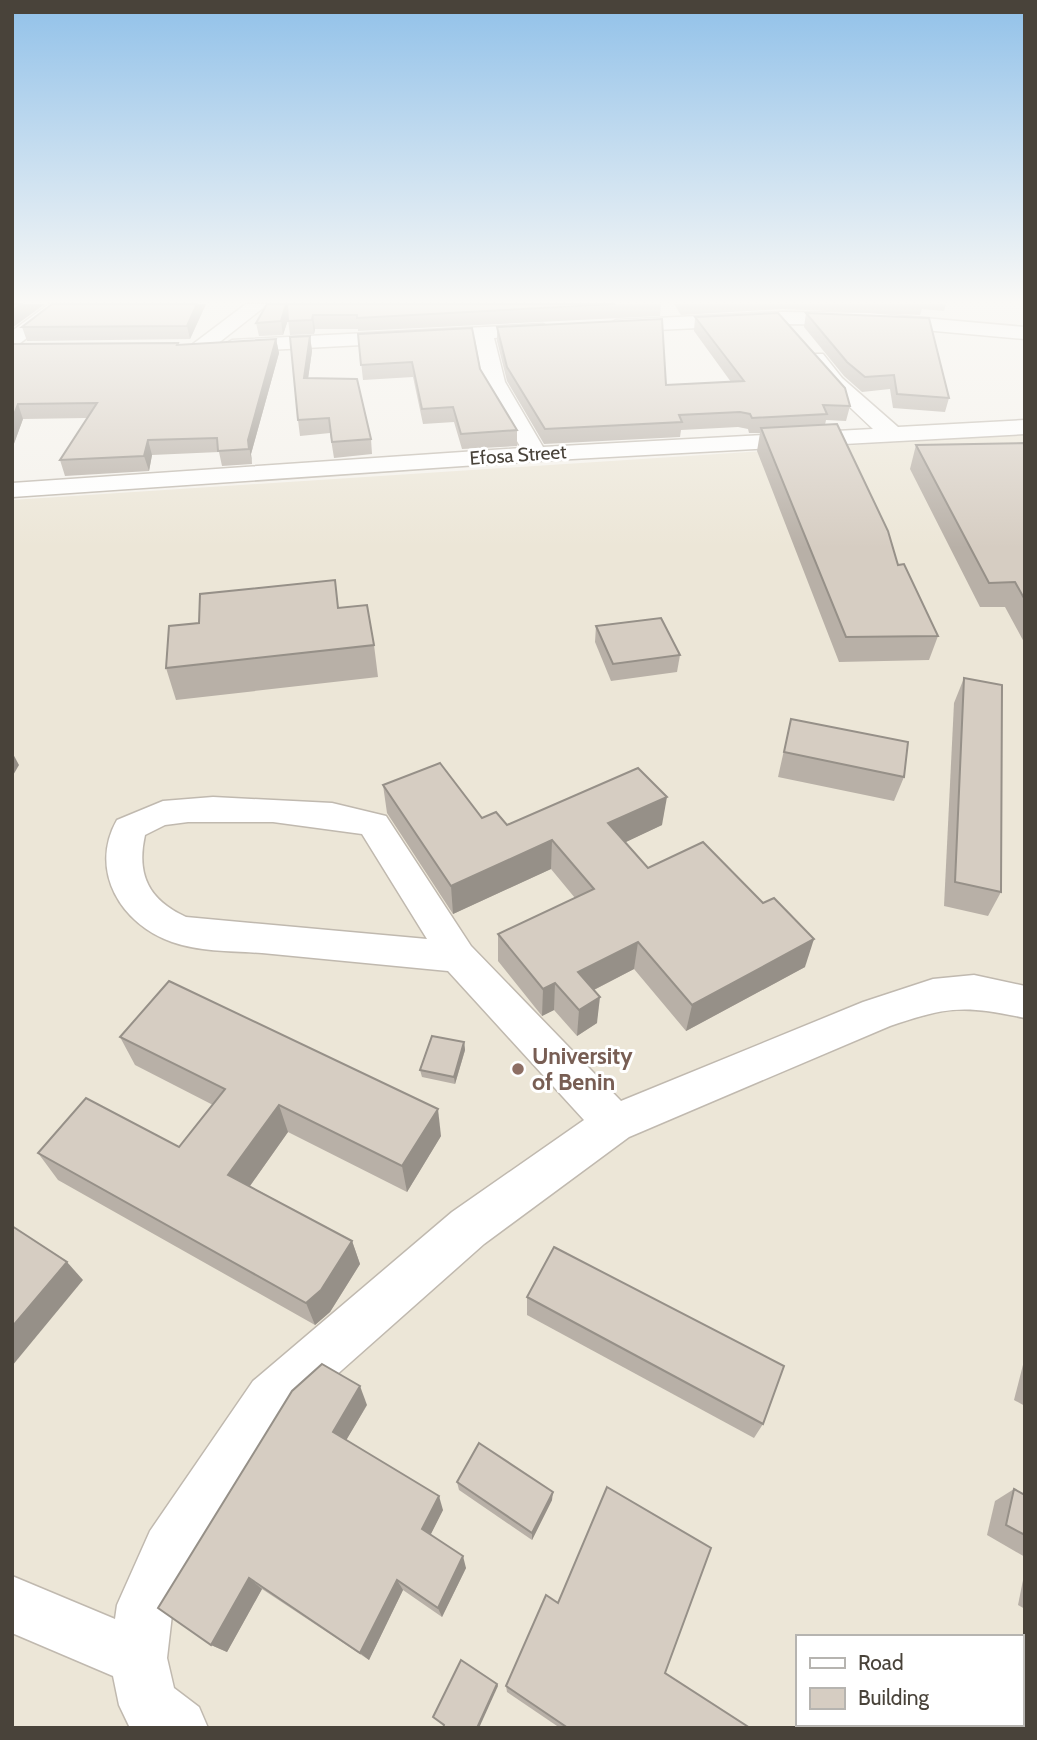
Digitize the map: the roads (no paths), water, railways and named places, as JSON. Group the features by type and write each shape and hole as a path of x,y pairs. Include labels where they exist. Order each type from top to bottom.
{"street":[{"path":"496,385 536,454"},
{"path":"839,385 892,434"},
{"name":"Efosa Street","path":"12,491 536,454 1025,427"},
{"path":"458,957 182,931 153,920 133,899 122,854 129,829 145,819 167,812 204,810 329,815 374,825 458,957 614,1123"},
{"path":"178,1728 148,1705 138,1658 145,1605 169,1550 271,1399 468,1228 614,1123 877,1014 933,995 974,991 1025,1002"},
{"path":"12,1604 138,1658"}],"place":[{"name":"University of Benin","path":"518,1069"}]}
